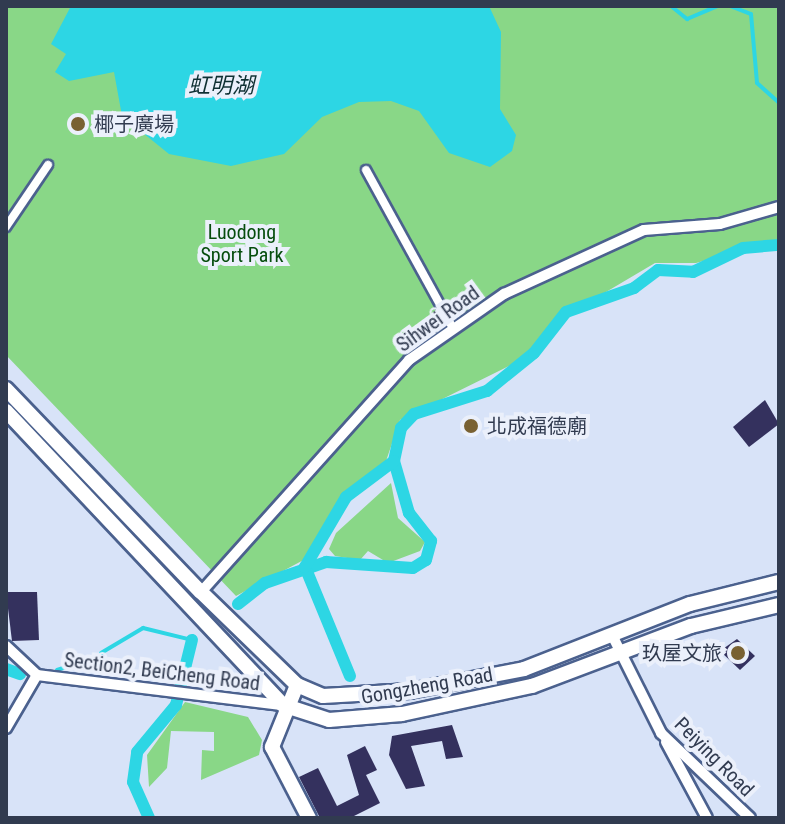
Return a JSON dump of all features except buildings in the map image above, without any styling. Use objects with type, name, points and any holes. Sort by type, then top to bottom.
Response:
[{"type":"street","points":[[6,227],[48,165]]},
{"type":"street","points":[[366,170],[453,328]]},
{"type":"street","name":"Sihwei Road","points":[[201,592],[409,360],[504,294],[644,230],[720,224],[779,207]]},
{"type":"street","name":"Gongzheng Road","points":[[6,389],[201,592],[297,685],[323,696],[410,691],[524,669],[690,604],[779,582]]},
{"type":"street","name":"Gongzheng Road","points":[[6,411],[283,705],[329,720],[363,720],[532,686],[622,652],[779,605]]},
{"type":"street","points":[[188,604],[201,592]]},
{"type":"street","name":"Peiying Road","points":[[612,635],[661,733],[750,818]]},
{"type":"street","points":[[6,646],[37,675],[6,728]]},
{"type":"street","name":"Section2, BeiCheng Road","points":[[37,675],[283,705]]},
{"type":"street","points":[[297,685],[283,705],[272,747],[309,818]]},
{"type":"street","points":[[661,733],[707,818]]},
{"type":"green space","name":"Luodong Sport Park","points":[[6,6],[779,6],[779,240],[696,263],[655,263],[562,318],[525,358],[400,420],[386,461],[333,514],[311,556],[236,596],[6,355]]},
{"type":"green space","points":[[391,483],[398,518],[425,542],[420,551],[388,563],[368,551],[360,560],[335,556],[329,549],[336,533]]},
{"type":"green space","points":[[185,702],[248,717],[262,740],[259,755],[201,780],[202,750],[214,751],[214,732],[171,731],[167,768],[149,787],[147,755]]},
{"type":"water","name":"虹明湖","points":[[71,6],[489,6],[501,32],[500,109],[516,135],[512,151],[490,167],[449,153],[419,111],[391,101],[359,102],[322,117],[284,154],[231,166],[169,154],[122,116],[114,72],[69,81],[55,72],[66,54],[51,44]]},
{"type":"waterway","points":[[671,6],[687,19],[717,6]]},
{"type":"waterway","points":[[730,6],[751,14],[757,83],[779,103]]},
{"type":"waterway","points":[[238,604],[265,583],[326,562],[413,568],[426,560],[431,541],[409,513],[394,461],[401,428],[414,414],[487,391],[534,353],[566,312],[634,288],[658,270],[693,272],[743,248],[779,245]]},
{"type":"waterway","points":[[350,676],[305,567],[346,497],[394,461]]},
{"type":"waterway","points":[[101,653],[143,628],[192,640]]},
{"type":"waterway","points":[[149,818],[133,782],[137,752],[176,705],[192,640]]},
{"type":"waterway","points":[[57,670],[72,665]]},
{"type":"waterway","points":[[6,669],[20,674]]},
{"type":"place","name":"椰子廣場","points":[[78,124]]},
{"type":"place","name":"北成福德廟","points":[[471,426]]},
{"type":"place","name":"玖屋文旅","points":[[738,653]]}]
